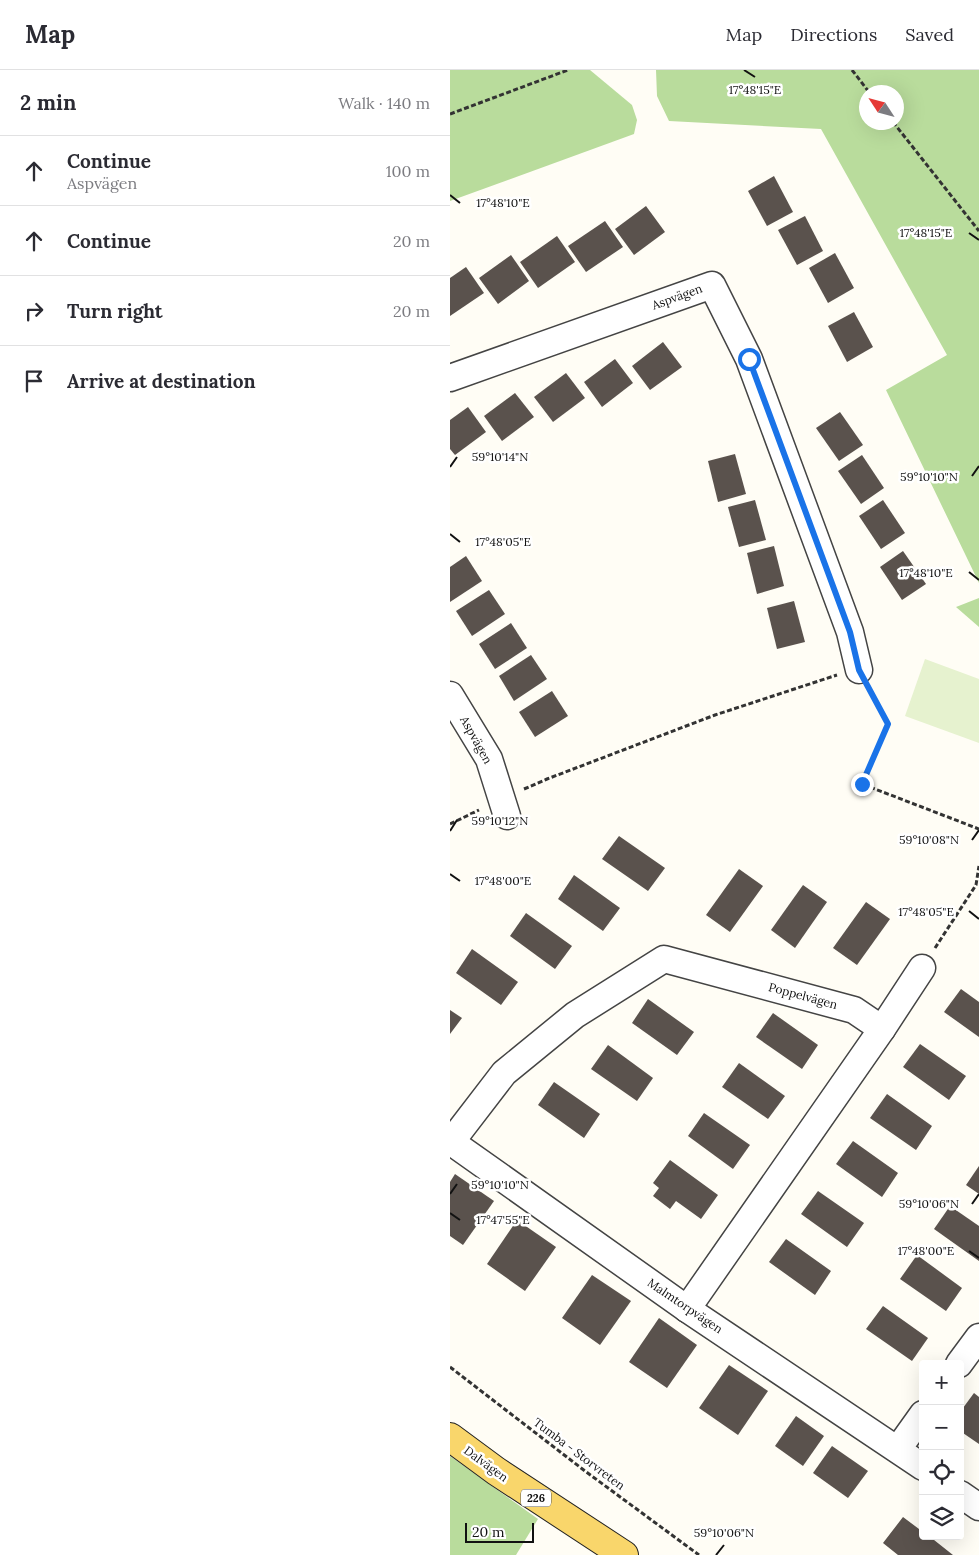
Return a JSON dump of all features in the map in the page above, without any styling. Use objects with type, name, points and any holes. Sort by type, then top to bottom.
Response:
[{"type":"main road","name":"Dalvägen","points":[[450,1437],[496,1471],[624,1555]]},
{"type":"street","name":"Aspvägen","points":[[450,378],[712,285],[749,359],[850,632],[859,670]]},
{"type":"street","name":"Aspvägen","points":[[450,695],[489,759],[504,808]]},
{"type":"street","name":"Poppelvägen","points":[[450,1142],[504,1073],[575,1015],[664,959],[854,1010],[882,1029]]},
{"type":"street","points":[[687,1309],[882,1029],[922,968]]},
{"type":"street","name":"Malmtorpvägen","points":[[450,1142],[687,1309],[919,1463]]},
{"type":"street","points":[[963,1360],[979,1337]]},
{"type":"street","points":[[898,1449],[919,1420]]},
{"type":"street","points":[[961,1495],[979,1507]]},
{"type":"path","points":[[450,114],[568,70]]},
{"type":"path","points":[[852,70],[864,85]]},
{"type":"path","points":[[899,130],[979,231]]},
{"type":"path","points":[[450,824],[504,808],[547,778],[714,715],[828,676],[859,670],[888,724],[862,784],[979,829]]},
{"type":"path","points":[[922,968],[976,884],[979,866]]},
{"type":"path","name":"Tumba - Storvreten","points":[[450,1367],[585,1471],[699,1555]]},
{"type":"green space","points":[[450,70],[590,70],[632,105],[637,120],[634,134],[450,201]]},
{"type":"green space","points":[[656,70],[979,70],[979,583],[886,390],[947,355],[821,129],[669,121],[657,96]]},
{"type":"green space","points":[[979,598],[979,627],[956,607]]},
{"type":"green space","points":[[925,659],[979,679],[979,743],[905,716]]},
{"type":"green space","points":[[450,1456],[538,1519],[516,1555],[450,1555]]},
{"type":"building","points":[[774,176],[793,212],[767,226],[748,191]]},
{"type":"building","points":[[646,206],[665,232],[634,255],[615,229]]},
{"type":"building","points":[[805,216],[823,251],[797,265],[778,230]]},
{"type":"building","points":[[605,221],[623,247],[586,272],[568,246]]},
{"type":"building","points":[[557,236],[575,262],[538,288],[520,262]]},
{"type":"building","points":[[835,253],[854,288],[828,303],[809,268]]},
{"type":"building","points":[[511,255],[529,281],[498,304],[479,278]]},
{"type":"building","points":[[466,267],[484,293],[450,316],[450,278]]},
{"type":"building","points":[[854,312],[873,347],[847,362],[828,326]]},
{"type":"building","points":[[663,342],[682,367],[650,390],[632,366]]},
{"type":"building","points":[[615,359],[633,383],[602,407],[584,382]]},
{"type":"building","points":[[566,373],[585,398],[553,422],[534,397]]},
{"type":"building","points":[[515,393],[534,417],[502,441],[484,416]]},
{"type":"building","points":[[468,407],[486,432],[455,455],[450,449],[450,420]]},
{"type":"building","points":[[840,412],[863,445],[839,461],[816,428]]},
{"type":"building","points":[[735,454],[746,494],[718,502],[708,461]]},
{"type":"building","points":[[862,455],[884,488],[861,504],[838,471]]},
{"type":"building","points":[[755,500],[766,540],[739,547],[728,507]]},
{"type":"building","points":[[883,500],[905,533],[881,549],[859,516]]},
{"type":"building","points":[[774,546],[784,586],[757,594],[747,553]]},
{"type":"building","points":[[903,551],[926,584],[902,600],[880,567]]},
{"type":"building","points":[[466,556],[482,581],[450,602],[450,567]]},
{"type":"building","points":[[489,590],[505,614],[472,636],[456,611]]},
{"type":"building","points":[[794,601],[805,642],[777,649],[767,608]]},
{"type":"building","points":[[511,623],[527,648],[495,669],[479,644]]},
{"type":"building","points":[[531,655],[547,679],[514,701],[499,676]]},
{"type":"building","points":[[552,691],[568,716],[535,737],[519,712]]},
{"type":"building","points":[[619,836],[665,868],[648,891],[602,859]]},
{"type":"building","points":[[739,869],[763,886],[730,932],[706,915]]},
{"type":"building","points":[[574,875],[620,908],[603,931],[558,899]]},
{"type":"building","points":[[803,885],[827,902],[795,948],[771,930]]},
{"type":"building","points":[[866,902],[890,919],[857,965],[833,948]]},
{"type":"building","points":[[526,913],[572,946],[555,969],[510,936]]},
{"type":"building","points":[[472,949],[518,982],[501,1005],[456,973]]},
{"type":"building","points":[[961,989],[979,1002],[979,1037],[944,1012]]},
{"type":"building","points":[[648,999],[694,1032],[677,1055],[632,1023]]},
{"type":"building","points":[[450,1010],[462,1018],[450,1034]]},
{"type":"building","points":[[773,1013],[818,1045],[802,1069],[756,1037]]},
{"type":"building","points":[[920,1044],[966,1076],[949,1100],[903,1067]]},
{"type":"building","points":[[608,1045],[653,1078],[637,1101],[591,1069]]},
{"type":"building","points":[[739,1063],[785,1096],[768,1119],[722,1087]]},
{"type":"building","points":[[554,1082],[600,1114],[584,1138],[538,1105]]},
{"type":"building","points":[[887,1094],[932,1126],[916,1150],[870,1118]]},
{"type":"building","points":[[704,1113],[750,1145],[733,1169],[688,1136]]},
{"type":"building","points":[[853,1141],[898,1173],[882,1197],[836,1164]]},
{"type":"building","points":[[670,1160],[718,1195],[701,1219],[676,1201],[670,1209],[653,1196],[659,1188],[653,1183]]},
{"type":"building","points":[[979,1166],[979,1194],[966,1185]]},
{"type":"building","points":[[455,1174],[494,1201],[463,1245],[450,1236],[450,1182]]},
{"type":"building","points":[[818,1191],[864,1223],[847,1247],[801,1214]]},
{"type":"building","points":[[950,1206],[979,1226],[979,1261],[934,1229]]},
{"type":"building","points":[[517,1220],[556,1247],[525,1291],[487,1264]]},
{"type":"building","points":[[786,1239],[831,1271],[815,1295],[769,1262]]},
{"type":"building","points":[[917,1255],[962,1288],[946,1311],[900,1279]]},
{"type":"building","points":[[592,1275],[631,1301],[600,1345],[562,1318]]},
{"type":"building","points":[[883,1306],[928,1338],[912,1361],[866,1329]]},
{"type":"building","points":[[659,1318],[697,1345],[667,1388],[629,1362]]},
{"type":"building","points":[[729,1365],[768,1391],[738,1435],[699,1408]]},
{"type":"building","points":[[974,1393],[979,1397],[979,1444],[964,1434],[964,1407]]},
{"type":"building","points":[[796,1416],[824,1436],[803,1466],[775,1446]]},
{"type":"building","points":[[832,1446],[868,1471],[848,1498],[813,1473]]},
{"type":"building","points":[[903,1517],[919,1529],[919,1540],[934,1540],[953,1555],[898,1555],[883,1543]]},
{"type":"route","points":[[749,359],[850,632],[859,670],[888,724],[862,784]]}]
